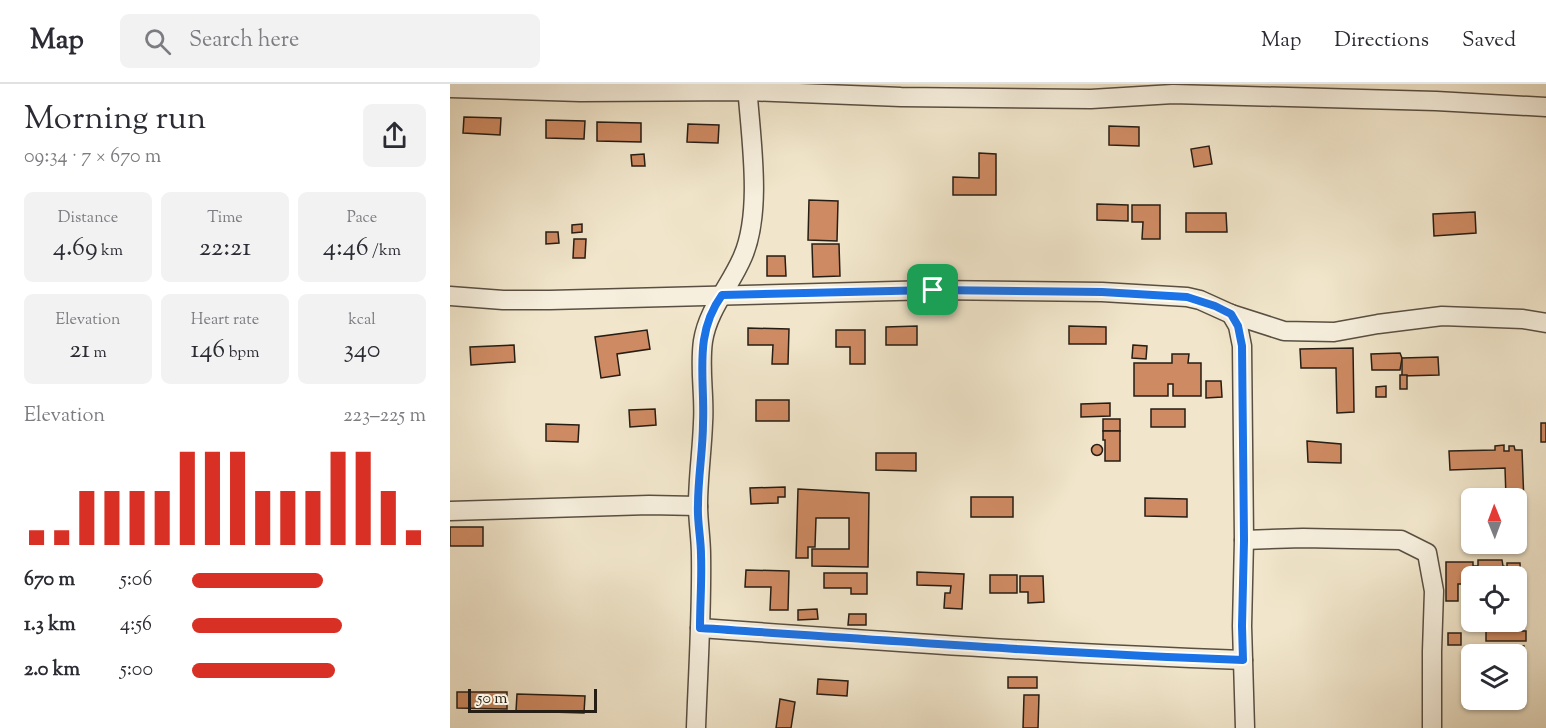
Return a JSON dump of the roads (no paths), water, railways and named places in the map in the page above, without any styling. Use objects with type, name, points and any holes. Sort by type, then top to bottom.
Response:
[{"type":"street","points":[[450,88],[580,92],[747,87],[974,91],[1091,99],[1173,89],[1546,107]]},
{"type":"street","points":[[696,728],[701,553],[698,506],[704,421],[703,340],[715,306],[744,255],[752,225],[754,183],[747,87]]},
{"type":"street","points":[[450,296],[550,300],[933,290],[1102,292],[1187,297],[1284,331],[1334,332],[1442,316],[1523,319],[1546,323]]},
{"type":"street","points":[[1231,314],[1238,326],[1242,346],[1244,540],[1242,626],[1245,728]]},
{"type":"street","points":[[450,510],[698,506]]},
{"type":"street","points":[[1244,540],[1303,538],[1401,540],[1427,553],[1434,591],[1432,728]]},
{"type":"street","points":[[700,628],[1024,650],[1243,660]]}]
